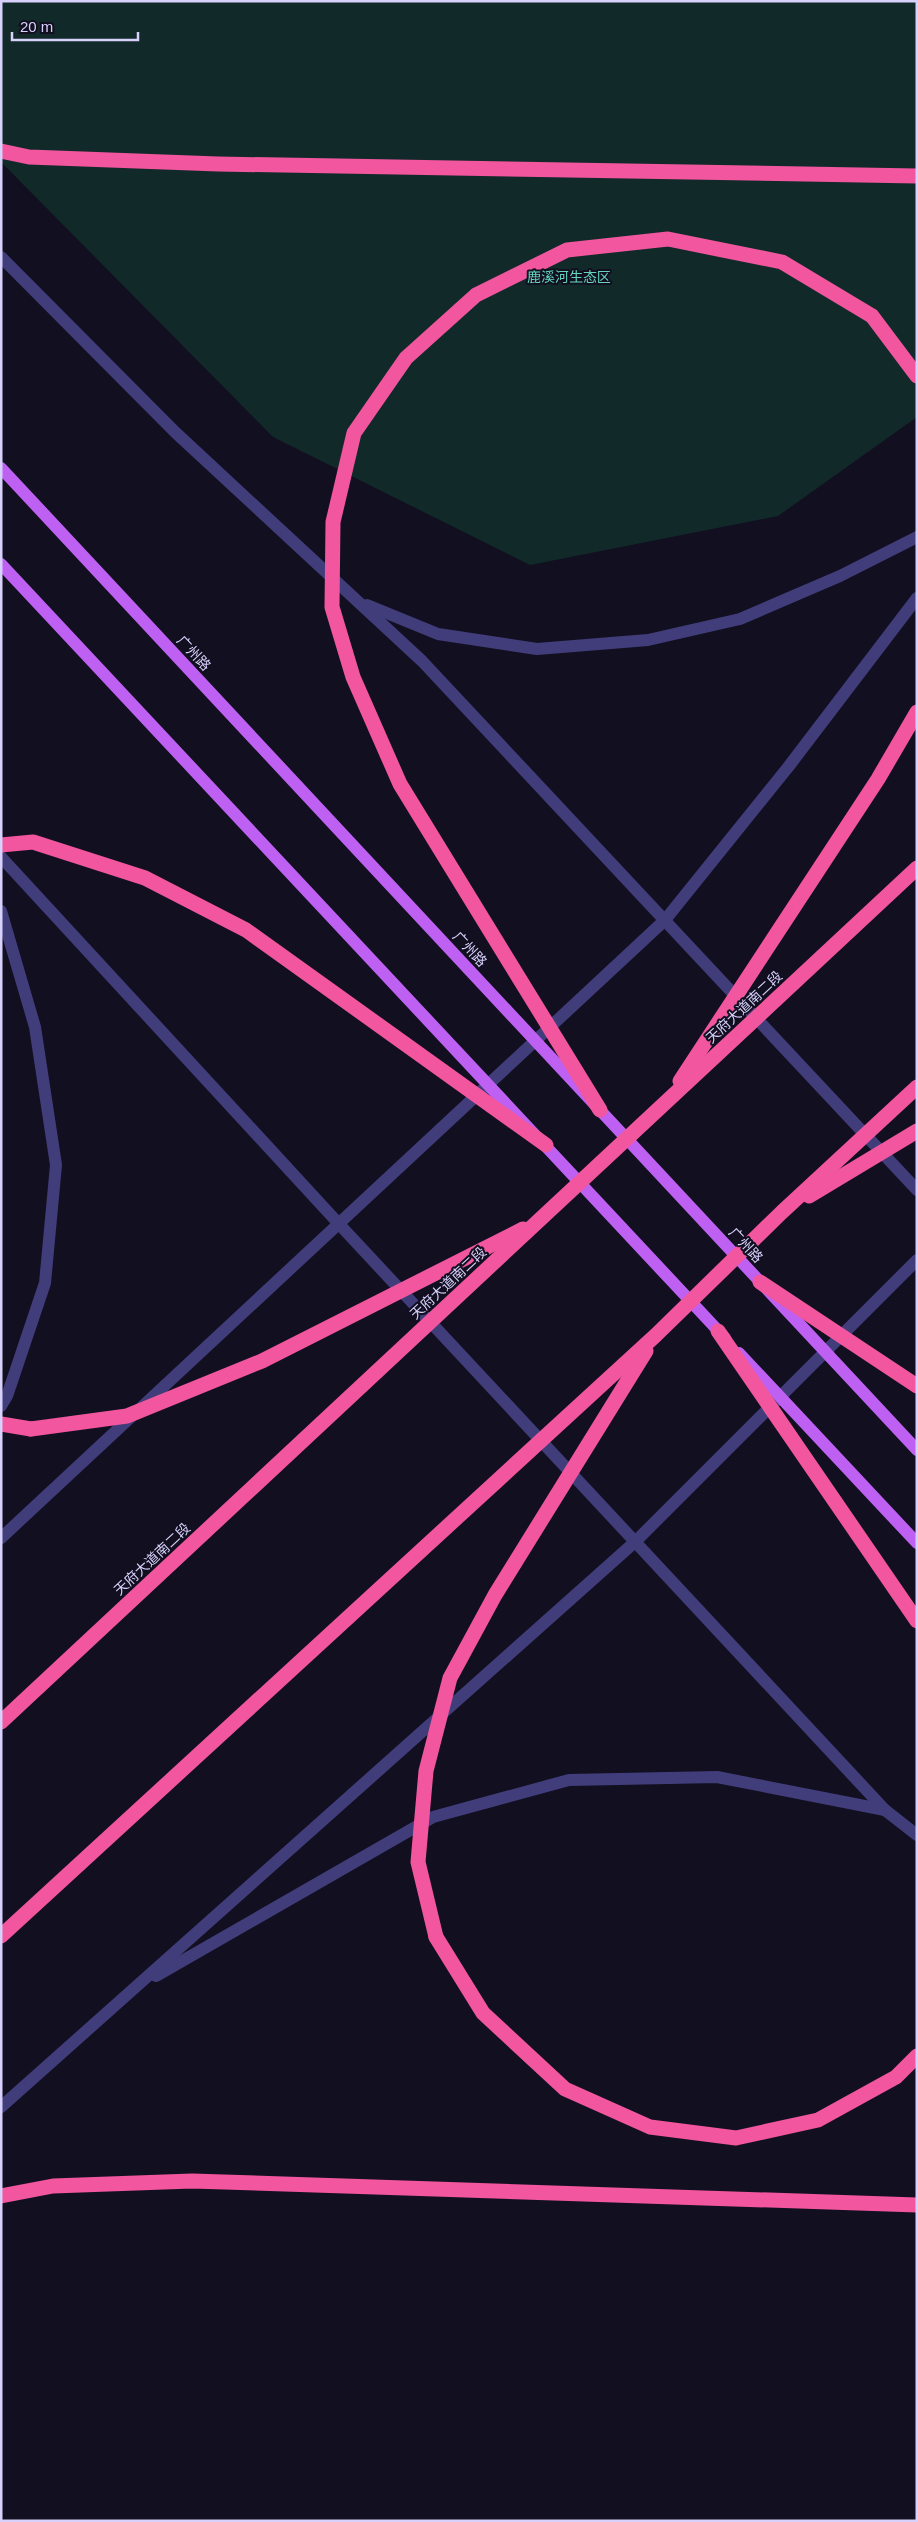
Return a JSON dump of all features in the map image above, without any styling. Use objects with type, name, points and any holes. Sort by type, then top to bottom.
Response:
[{"type":"highway","points":[[1,151],[30,157],[218,164],[917,176]]},
{"type":"highway","points":[[600,1110],[400,784],[353,677],[332,608],[333,522],[354,433],[406,358],[476,294],[567,250],[668,239],[782,262],[872,316],[917,376]]},
{"type":"highway","points":[[666,1102],[878,780],[917,712]]},
{"type":"highway","points":[[1,845],[33,842],[144,878],[246,930],[546,1146]]},
{"type":"highway","name":"天府大道南二段","points":[[1,1722],[917,868]]},
{"type":"highway","points":[[1,1936],[656,1335],[782,1212],[917,1087]]},
{"type":"highway","points":[[782,1212],[917,1131]]},
{"type":"highway","points":[[1,1424],[32,1429],[127,1416],[262,1360],[538,1222]]},
{"type":"highway","points":[[760,1282],[917,1386]]},
{"type":"highway","points":[[718,1331],[917,1621]]},
{"type":"highway","points":[[656,1335],[495,1595],[450,1678],[426,1771],[418,1862],[436,1937],[483,2013],[565,2089],[650,2127],[736,2138],[818,2120],[896,2077],[917,2056]]},
{"type":"highway","points":[[1,2196],[53,2186],[192,2181],[917,2205]]},
{"type":"main road","name":"广州路","points":[[1,468],[917,1450]]},
{"type":"main road","points":[[1,564],[917,1543]]},
{"type":"street","points":[[1,257],[175,432],[422,660],[917,1190]]},
{"type":"street","points":[[358,601],[438,634],[537,650],[648,640],[740,619],[840,576],[917,537]]},
{"type":"street","points":[[1,1538],[665,920],[789,766],[917,598]]},
{"type":"street","points":[[1,858],[885,1810],[917,1835]]},
{"type":"street","points":[[1,911],[35,1027],[56,1165],[45,1283],[7,1396],[1,1406]]},
{"type":"street","points":[[1,2107],[636,1540],[917,1260]]},
{"type":"street","points":[[132,1990],[433,1817],[569,1780],[717,1777],[885,1810]]},
{"type":"green space","name":"鹿溪河生态区","points":[[1,1],[917,1],[917,417],[778,516],[530,565],[273,437],[1,162]]}]
